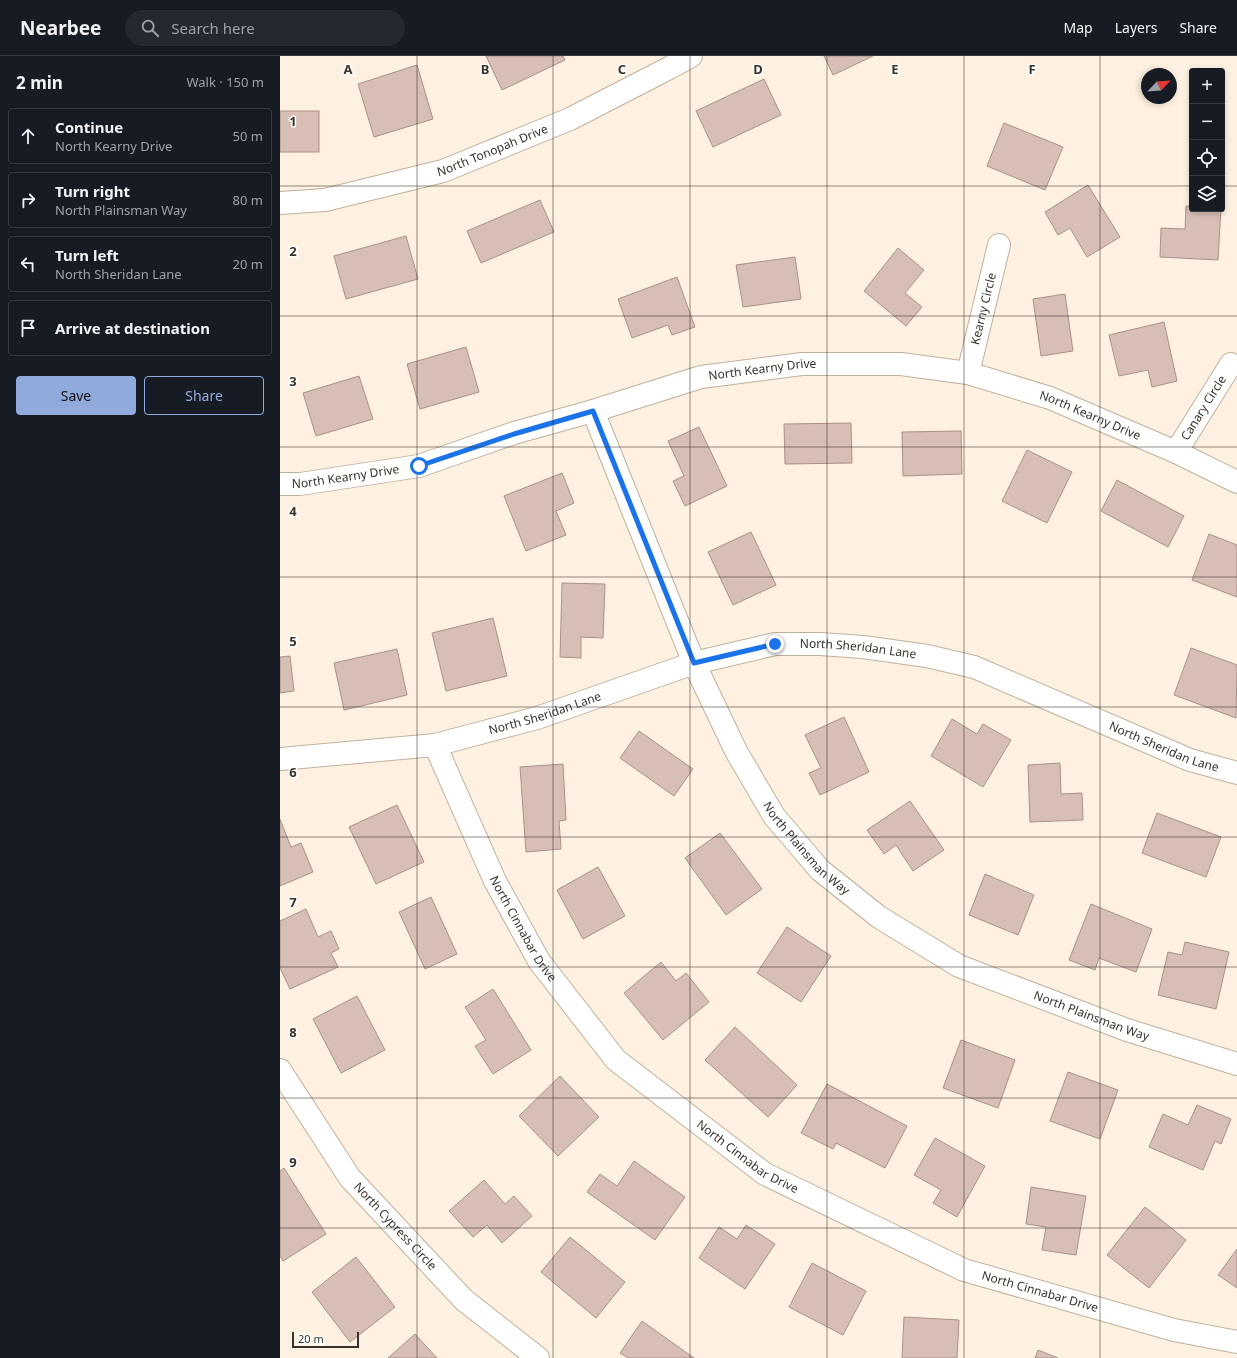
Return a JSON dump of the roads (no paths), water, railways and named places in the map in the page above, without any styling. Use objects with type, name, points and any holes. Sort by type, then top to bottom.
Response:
[{"type":"street","name":"North Tonopah Drive","points":[[280,203],[325,200],[443,170],[570,119],[691,56]]},
{"type":"street","name":"Kearny Circle","points":[[968,373],[999,245]]},
{"type":"street","name":"North Kearny Drive","points":[[280,484],[300,484],[419,466],[514,434],[701,377],[802,364],[901,364],[968,373],[1050,398],[1176,452],[1237,482]]},
{"type":"street","name":"Canary Circle","points":[[1176,452],[1231,364]]},
{"type":"street","name":"North Plainsman Way","points":[[593,411],[694,663],[736,751],[774,816],[820,870],[879,917],[959,966],[1127,1030],[1237,1064]]},
{"type":"street","name":"North Sheridan Lane","points":[[280,759],[435,745],[537,718],[694,663],[775,644],[820,644],[863,647],[926,656],[974,667],[1190,760],[1237,774]]},
{"type":"street","name":"North Cinnabar Drive","points":[[435,745],[495,881],[539,961],[616,1060],[765,1174],[964,1270],[1174,1330],[1237,1342]]},
{"type":"street","name":"North Cypress Circle","points":[[280,1070],[350,1178],[464,1300],[538,1358]]}]
